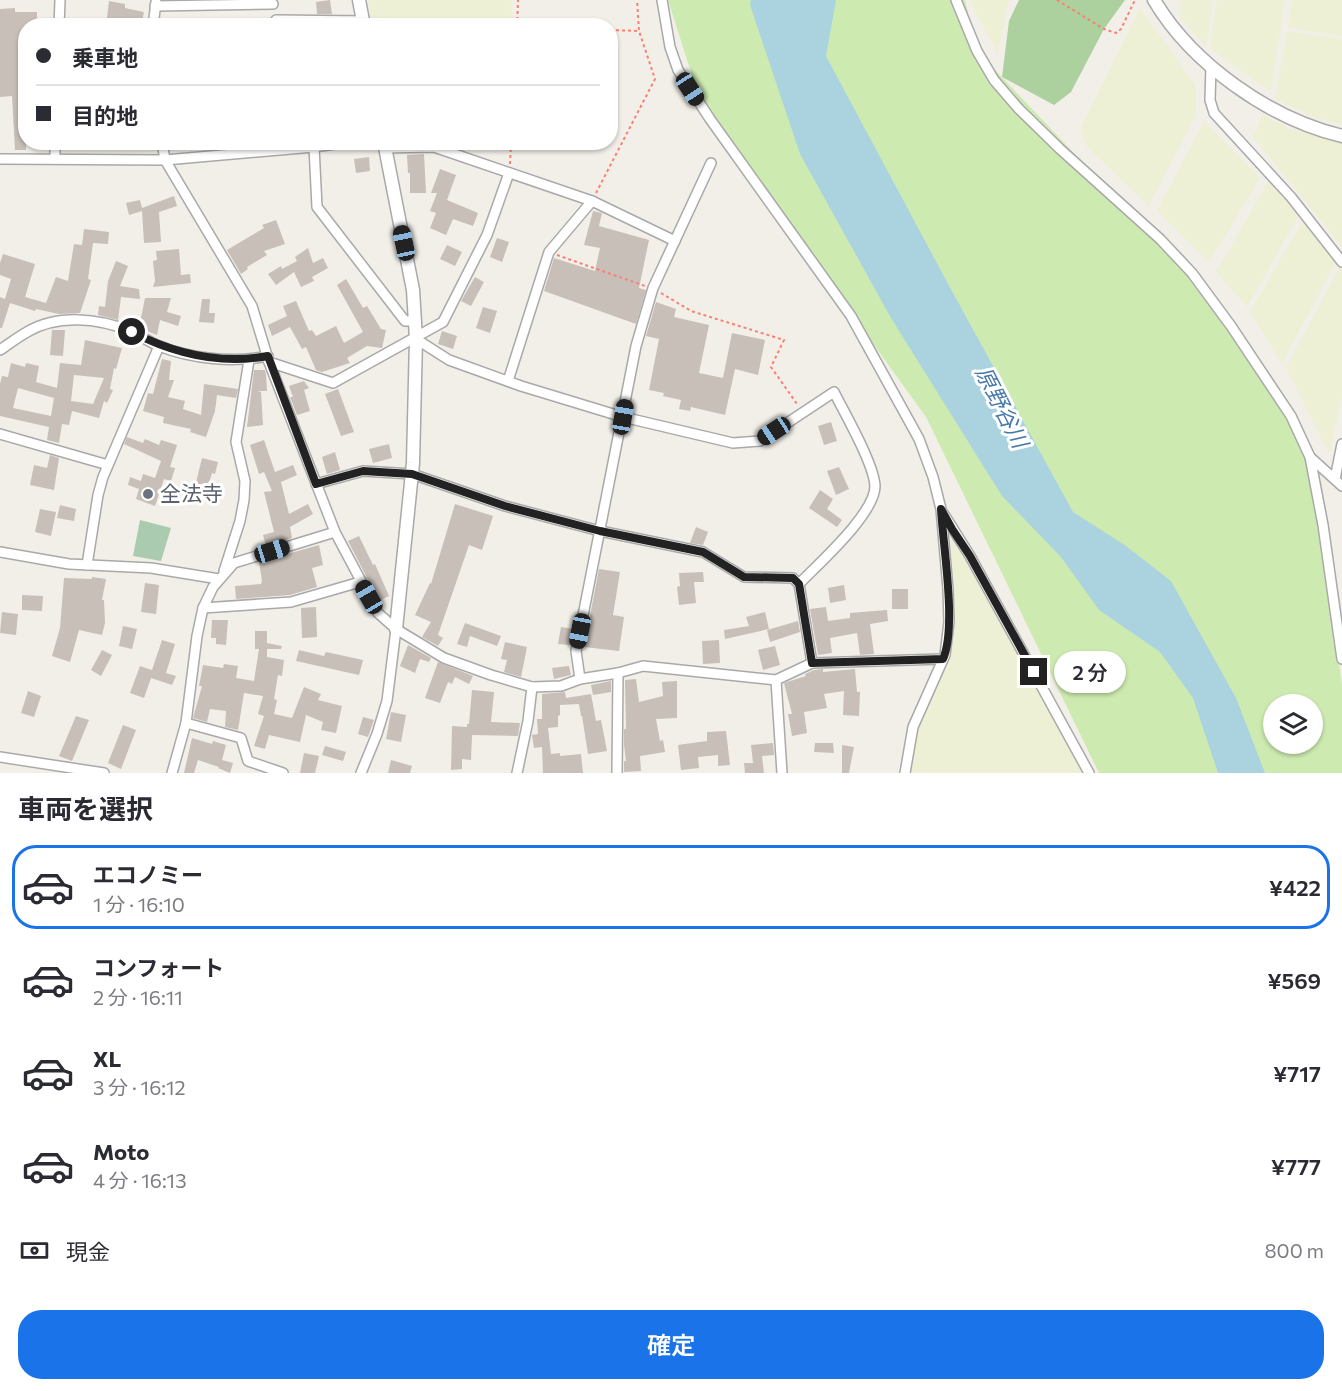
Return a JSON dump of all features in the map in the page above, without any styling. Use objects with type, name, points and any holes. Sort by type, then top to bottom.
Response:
[{"type":"street","points":[[59,18],[60,0]]},
{"type":"street","points":[[359,0],[363,18]]},
{"type":"street","points":[[662,0],[670,47],[678,70],[710,119],[850,316],[919,439],[933,477],[941,509],[949,622],[943,659],[913,727],[905,773]]},
{"type":"street","points":[[956,0],[977,51],[994,80],[1019,110],[1160,239],[1192,273],[1231,326],[1291,416],[1310,457],[1323,525],[1342,659]]},
{"type":"street","points":[[1154,0],[1180,35],[1211,66],[1257,100],[1282,113],[1342,136]]},
{"type":"street","points":[[154,18],[156,3],[272,2],[275,18]]},
{"type":"street","points":[[1211,66],[1210,100],[1214,113],[1291,197],[1342,262]]},
{"type":"street","points":[[55,159],[56,150]]},
{"type":"street","points":[[163,150],[165,160],[252,306],[269,359],[334,532],[378,613],[396,629],[444,658],[532,687],[561,686],[580,679],[618,673],[643,666],[776,680],[812,663],[943,659]]},
{"type":"street","points":[[0,159],[165,160],[280,150]]},
{"type":"street","points":[[314,150],[317,207],[405,321],[415,321]]},
{"type":"street","points":[[361,773],[377,734],[387,701],[412,474],[416,339],[413,290],[385,150]]},
{"type":"street","points":[[443,150],[592,201],[675,241]]},
{"type":"street","points":[[580,679],[576,651],[636,346],[653,288],[711,163]]},
{"type":"street","points":[[0,350],[28,331],[47,324],[66,320],[84,320],[114,326],[159,346],[207,358],[269,359],[333,383],[443,322],[487,236],[510,173]]},
{"type":"street","points":[[508,381],[549,252],[592,201]]},
{"type":"street","points":[[416,339],[449,360],[508,381],[623,417],[734,443],[760,441],[834,392],[867,459],[875,486],[870,504],[850,532],[799,584]]},
{"type":"street","points":[[87,565],[98,495],[108,465],[159,346]]},
{"type":"street","points":[[172,773],[186,723],[197,636],[203,608],[221,576],[240,521],[244,500],[245,481],[236,442],[249,360]]},
{"type":"street","points":[[0,434],[108,465]]},
{"type":"street","points":[[1338,483],[1342,444]]},
{"type":"street","points":[[1310,457],[1338,483]]},
{"type":"street","points":[[316,484],[363,471],[412,474],[505,506],[600,531],[703,552],[744,577],[793,578],[799,584],[812,663]]},
{"type":"street","points":[[941,509],[970,556],[1089,773]]},
{"type":"street","points":[[221,576],[234,563],[334,532]]},
{"type":"street","points":[[0,552],[48,561],[151,568],[221,576]]},
{"type":"street","points":[[203,608],[291,602],[360,582]]},
{"type":"street","points":[[617,773],[618,673]]},
{"type":"street","points":[[776,680],[782,773]]},
{"type":"street","points":[[517,773],[528,721],[532,687]]},
{"type":"street","points":[[186,723],[241,738],[248,762],[284,773]]},
{"type":"street","points":[[0,757],[104,773]]},
{"type":"path","points":[[517,18],[518,0]]},
{"type":"path","points":[[592,201],[655,79],[639,31],[637,0]]},
{"type":"path","points":[[1057,0],[1104,29],[1116,33],[1121,29],[1135,0]]},
{"type":"path","points":[[618,30],[639,31]]},
{"type":"path","points":[[510,173],[511,150]]},
{"type":"path","points":[[549,252],[653,288],[691,311],[784,340],[771,368],[803,412]]},
{"type":"green space","points":[[368,0],[512,0],[511,18],[371,17]]},
{"type":"green space","points":[[668,0],[965,0],[977,51],[1126,208],[1186,267],[1239,337],[1312,465],[1342,685],[1342,773],[1099,773],[926,417],[702,107]]},
{"type":"green space","points":[[971,0],[1009,0],[998,54],[977,15]]},
{"type":"green space","points":[[1019,0],[1125,0],[1104,29],[1071,92],[1054,105],[1002,77],[1009,21]]},
{"type":"green space","points":[[1181,0],[1213,0],[1206,47],[1179,16]]},
{"type":"green space","points":[[1217,0],[1285,0],[1271,91],[1210,49]]},
{"type":"green space","points":[[1292,0],[1342,0],[1342,36],[1288,28]]},
{"type":"green space","points":[[1140,8],[1196,86],[1196,115],[1149,206],[1087,147],[1080,129]]},
{"type":"green space","points":[[1287,31],[1342,39],[1342,125],[1313,117],[1275,99]]},
{"type":"green space","points":[[1263,115],[1288,128],[1342,142],[1342,247],[1253,137]]},
{"type":"green space","points":[[1204,121],[1260,178],[1209,262],[1157,211]]},
{"type":"green space","points":[[1272,175],[1302,210],[1247,307],[1216,272]]},
{"type":"green space","points":[[1306,215],[1338,257],[1282,364],[1250,312]]},
{"type":"green space","points":[[1342,262],[1342,397],[1329,454],[1286,368]]},
{"type":"green space","points":[[140,520],[171,528],[161,561],[133,556]]},
{"type":"green space","points":[[952,529],[1085,773],[906,773],[913,727],[946,643]]},
{"type":"water","name":"原野谷川","points":[[751,0],[836,0],[826,56],[1073,512],[1126,546],[1171,581],[1236,698],[1265,773],[1218,773],[1193,698],[1160,652],[1099,610],[1061,557],[1002,496],[891,318],[800,154],[750,5]]},
{"type":"building","points":[[330,0],[332,14],[317,14],[316,2]]},
{"type":"building","points":[[109,1],[125,4],[125,8],[144,12],[143,18],[107,18]]},
{"type":"building","points":[[15,8],[15,12],[37,12],[37,18],[18,18],[18,150],[15,150],[12,96],[0,97],[0,9]]},
{"type":"building","points":[[424,154],[426,193],[410,193],[407,155]]},
{"type":"building","points":[[369,157],[370,171],[356,173],[354,159]]},
{"type":"building","points":[[440,169],[456,175],[447,200],[478,213],[473,226],[453,219],[446,235],[430,228],[436,213],[430,211],[437,193],[431,193]]},
{"type":"building","points":[[174,196],[177,206],[159,212],[161,242],[144,243],[142,211],[129,215],[126,203],[140,200],[142,208]]},
{"type":"building","points":[[593,211],[602,213],[599,226],[649,240],[639,288],[646,290],[636,324],[544,291],[554,258],[595,271],[600,248],[584,245]]},
{"type":"building","points":[[276,220],[285,244],[264,251],[267,255],[247,267],[248,269],[241,274],[227,250],[264,228],[262,225]]},
{"type":"building","points":[[84,229],[109,232],[108,244],[93,243],[88,279],[91,280],[80,313],[59,314],[36,309],[35,311],[10,303],[2,328],[0,328],[0,297],[5,299],[11,279],[0,275],[3,254],[35,264],[25,297],[46,303],[56,277],[68,281],[74,244],[82,245]]},
{"type":"building","points":[[497,238],[509,242],[502,262],[490,257]]},
{"type":"building","points":[[447,245],[462,252],[455,266],[440,259]]},
{"type":"building","points":[[308,248],[313,263],[323,258],[328,268],[312,277],[314,281],[301,287],[294,272],[276,285],[268,274],[281,266],[282,269],[297,261],[295,257]]},
{"type":"building","points":[[179,249],[181,275],[190,274],[191,283],[153,287],[155,281],[153,261],[157,260],[156,251]]},
{"type":"building","points":[[116,261],[128,266],[120,286],[139,289],[140,299],[121,297],[118,320],[98,315],[99,306],[105,307],[108,281]]},
{"type":"building","points":[[475,277],[484,282],[471,306],[461,301]]},
{"type":"building","points":[[346,279],[363,308],[367,306],[381,329],[386,330],[382,348],[367,346],[347,358],[350,363],[322,372],[316,370],[306,347],[302,349],[290,327],[272,336],[268,325],[287,316],[283,306],[296,301],[309,331],[312,330],[316,336],[336,326],[344,343],[363,332],[337,285]]},
{"type":"building","points":[[145,298],[171,298],[167,312],[181,316],[178,326],[160,320],[157,335],[139,328]]},
{"type":"building","points":[[202,299],[210,299],[209,313],[215,313],[214,323],[199,322]]},
{"type":"building","points":[[656,302],[676,309],[674,317],[709,325],[699,373],[723,378],[732,333],[765,340],[758,375],[735,369],[725,415],[691,407],[690,411],[679,409],[681,400],[649,390],[659,339],[646,336]]},
{"type":"building","points":[[483,307],[497,311],[490,333],[476,328]]},
{"type":"building","points":[[52,330],[65,330],[63,356],[50,355]]},
{"type":"building","points":[[442,331],[457,336],[453,349],[438,344]]},
{"type":"building","points":[[85,340],[122,348],[116,369],[114,368],[110,389],[113,390],[107,403],[104,401],[99,418],[72,411],[69,425],[62,424],[59,443],[47,440],[49,427],[0,416],[0,384],[2,376],[8,377],[11,363],[25,367],[26,363],[39,366],[36,382],[57,388],[60,363],[81,365]],"holes":[[[74,375],[104,378],[93,404],[71,401]],[[18,388],[54,398],[51,416],[13,408]]]},
{"type":"building","points":[[162,359],[171,361],[169,380],[174,380],[168,397],[185,401],[183,409],[201,415],[204,384],[238,389],[236,398],[217,395],[215,411],[206,437],[190,432],[191,429],[163,423],[164,417],[143,411],[148,393],[153,394]]},
{"type":"building","points":[[254,370],[265,370],[266,374],[267,391],[258,391],[261,392],[263,425],[247,427]]},
{"type":"building","points":[[304,381],[309,388],[304,390],[310,411],[297,415],[290,397],[293,397],[289,386]]},
{"type":"building","points":[[338,389],[354,432],[341,436],[325,394]]},
{"type":"building","points":[[831,422],[837,441],[824,445],[818,426]]},
{"type":"building","points":[[127,437],[143,443],[145,439],[159,445],[161,440],[177,445],[170,467],[175,468],[171,481],[164,479],[155,506],[136,499],[139,489],[128,485],[130,477],[141,481],[143,474],[155,478],[161,461],[124,444]]},
{"type":"building","points":[[264,440],[275,472],[293,465],[297,475],[281,482],[289,514],[308,504],[313,514],[290,527],[292,538],[266,546],[263,535],[274,532],[264,492],[272,491],[264,472],[259,474],[250,445]]},
{"type":"building","points":[[389,444],[392,458],[373,463],[369,449]]},
{"type":"building","points":[[335,452],[340,470],[327,474],[322,457]]},
{"type":"building","points":[[50,455],[59,458],[54,490],[30,485],[34,465],[47,468]]},
{"type":"building","points":[[202,458],[218,462],[215,474],[212,473],[205,498],[193,495]]},
{"type":"building","points":[[839,467],[849,489],[836,495],[827,471]]},
{"type":"building","points":[[820,490],[833,499],[827,509],[842,520],[837,527],[809,508]]},
{"type":"building","points":[[455,504],[493,516],[482,550],[469,545],[438,635],[443,638],[438,646],[422,637],[431,622],[415,615],[431,584]]},
{"type":"building","points":[[60,505],[76,509],[74,521],[57,518]]},
{"type":"building","points":[[40,509],[56,512],[51,536],[35,532]]},
{"type":"building","points":[[696,527],[708,532],[703,545],[690,543]]},
{"type":"building","points":[[359,536],[389,596],[379,601],[348,541]]},
{"type":"building","points":[[319,545],[323,565],[312,568],[317,587],[290,595],[236,599],[235,586],[261,584],[259,562]]},
{"type":"building","points":[[599,569],[620,572],[613,615],[624,617],[619,651],[584,647]]},
{"type":"building","points":[[703,572],[704,582],[694,582],[696,603],[679,605],[677,587],[680,586],[679,573]]},
{"type":"building","points":[[92,577],[106,579],[102,600],[104,600],[105,623],[102,635],[79,630],[70,662],[52,656],[60,628],[64,578],[92,579]]},
{"type":"building","points":[[145,583],[159,585],[156,614],[141,612]]},
{"type":"building","points":[[844,585],[846,600],[830,603],[828,588]]},
{"type":"building","points":[[892,589],[908,589],[908,609],[892,609]]},
{"type":"building","points":[[22,595],[43,596],[42,611],[22,610]]},
{"type":"building","points":[[316,607],[317,637],[302,638],[301,608]]},
{"type":"building","points":[[826,607],[828,621],[850,618],[850,613],[887,610],[888,621],[870,624],[874,654],[860,655],[857,633],[830,638],[832,653],[818,655],[810,609]]},
{"type":"building","points":[[2,612],[18,614],[16,635],[0,633]]},
{"type":"building","points":[[765,612],[769,629],[725,639],[724,630],[749,626],[746,617]]},
{"type":"building","points":[[212,620],[228,620],[226,645],[216,644],[216,638],[211,638]]},
{"type":"building","points":[[798,621],[800,632],[770,642],[767,630]]},
{"type":"building","points":[[465,623],[501,636],[497,646],[470,636],[467,647],[457,644]]},
{"type":"building","points":[[123,626],[137,629],[132,649],[119,646]]},
{"type":"building","points":[[561,627],[573,629],[570,645],[558,644]]},
{"type":"building","points":[[255,631],[267,631],[267,643],[282,646],[281,649],[267,649],[267,657],[284,660],[282,676],[278,675],[274,714],[292,718],[304,687],[321,694],[318,700],[342,706],[336,733],[321,730],[323,722],[306,715],[300,742],[269,735],[265,749],[254,746],[264,716],[258,714],[263,696],[244,693],[238,730],[225,727],[226,711],[210,709],[207,722],[193,718],[202,686],[199,686],[203,665],[223,668],[224,664],[238,666],[236,678],[254,681],[259,649],[255,649]]},
{"type":"building","points":[[162,640],[175,644],[166,673],[176,676],[172,685],[151,678],[144,698],[130,693],[140,666],[152,670]]},
{"type":"building","points":[[719,640],[720,663],[703,664],[702,641]]},
{"type":"building","points":[[505,642],[527,647],[521,677],[504,672],[507,660],[501,659]]},
{"type":"building","points":[[408,645],[431,658],[429,662],[420,659],[415,673],[400,666]]},
{"type":"building","points":[[775,646],[780,665],[763,670],[758,650]]},
{"type":"building","points":[[102,650],[112,655],[101,676],[91,670]]},
{"type":"building","points":[[299,650],[324,656],[326,652],[363,660],[359,675],[296,661]]},
{"type":"building","points":[[438,662],[473,676],[469,684],[455,677],[452,684],[448,682],[440,703],[425,698]]},
{"type":"building","points":[[569,666],[571,675],[554,679],[552,668]]},
{"type":"building","points":[[823,669],[823,672],[855,669],[857,692],[860,692],[859,716],[843,715],[844,691],[824,694],[827,708],[804,712],[807,733],[792,736],[788,714],[792,714],[784,683],[806,676],[805,674],[814,670]]},
{"type":"building","points":[[636,679],[639,702],[663,696],[662,682],[677,681],[677,718],[656,719],[660,741],[663,740],[665,752],[640,756],[641,771],[624,772],[624,761],[626,761],[624,745],[625,680]]},
{"type":"building","points":[[611,681],[611,692],[593,695],[591,685]]},
{"type":"building","points":[[472,690],[494,692],[491,722],[520,723],[518,736],[472,735],[471,760],[462,759],[462,769],[451,770],[452,726],[467,727],[469,724]]},
{"type":"building","points":[[28,691],[41,696],[34,717],[21,713]]},
{"type":"building","points":[[565,692],[566,698],[591,694],[596,721],[601,720],[607,751],[588,754],[579,704],[560,705],[558,727],[548,728],[551,754],[560,753],[560,756],[581,754],[583,773],[543,773],[542,747],[534,748],[532,735],[538,734],[537,719],[542,719],[542,694]]},
{"type":"building","points":[[391,712],[406,715],[401,742],[386,739]]},
{"type":"building","points":[[76,716],[89,720],[72,761],[59,756]]},
{"type":"building","points":[[363,717],[374,720],[368,737],[358,734]]},
{"type":"building","points":[[123,725],[136,730],[121,769],[108,763]]},
{"type":"building","points":[[726,731],[730,765],[718,766],[718,755],[698,757],[699,768],[681,770],[678,745],[707,741],[707,732]]},
{"type":"building","points":[[192,738],[212,744],[213,741],[226,745],[222,760],[233,763],[230,773],[198,760],[194,773],[184,773]]},
{"type":"building","points":[[773,743],[774,755],[762,756],[764,773],[745,773],[744,763],[753,763],[751,745]]},
{"type":"building","points":[[815,743],[833,743],[834,753],[814,752]]},
{"type":"building","points":[[842,745],[854,747],[849,773],[842,773]]},
{"type":"building","points":[[325,746],[346,752],[343,761],[322,755]]},
{"type":"building","points":[[304,753],[319,756],[315,773],[300,773]]},
{"type":"building","points":[[391,760],[412,766],[410,773],[388,773]]},
{"type":"place","name":"全法寺","points":[[148,494]]},
{"type":"route","points":[[132,332],[159,346],[207,358],[249,360],[268,356],[316,484],[363,471],[412,474],[505,506],[600,531],[703,552],[744,577],[793,578],[799,584],[812,663],[943,659],[949,622],[941,509],[970,556],[1034,672]]}]
